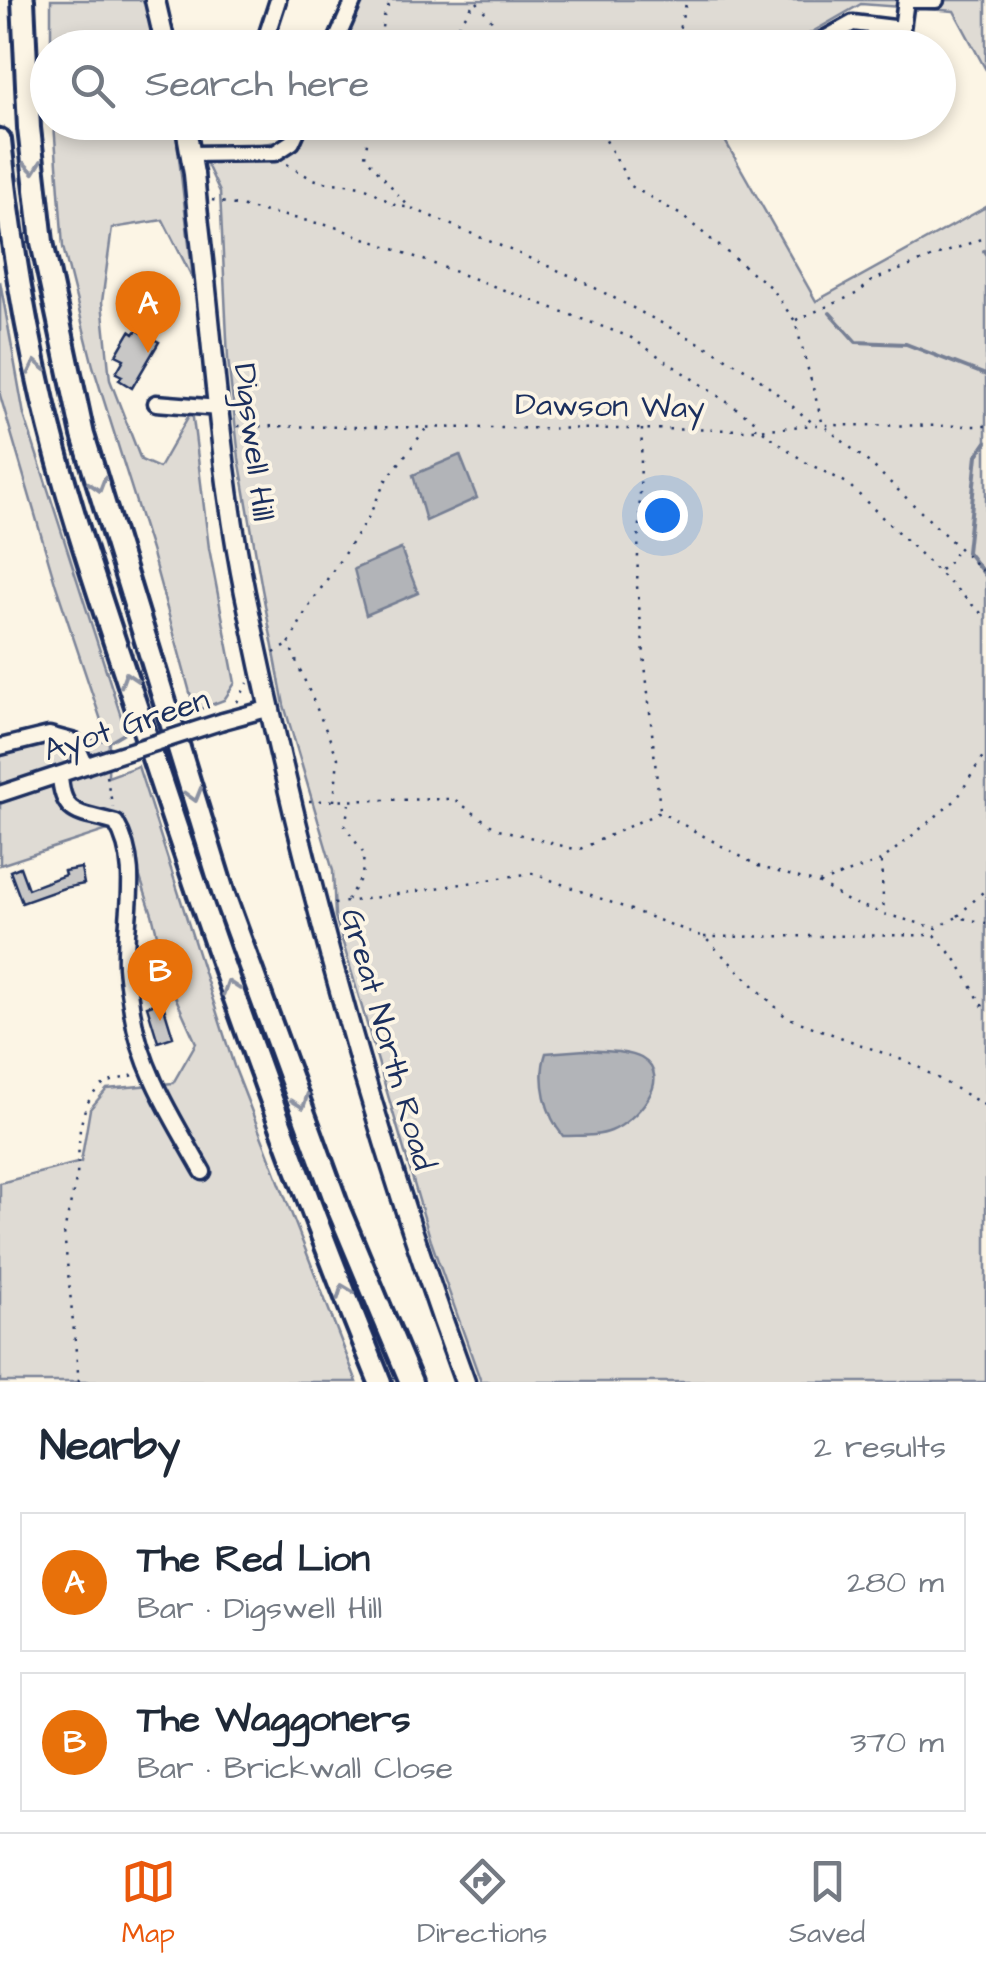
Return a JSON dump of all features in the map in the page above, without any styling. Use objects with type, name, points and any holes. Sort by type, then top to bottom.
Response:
[{"type":"highway","points":[[23,0],[30,137]]},
{"type":"highway","points":[[0,140],[27,328],[85,548],[234,999],[380,1382]]},
{"type":"highway","points":[[30,140],[42,242],[82,435],[224,895],[340,1210],[411,1382]]},
{"type":"main road","points":[[155,0],[162,30]]},
{"type":"main road","name":"Digswell Hill","points":[[189,140],[245,592],[271,708]]},
{"type":"main road","name":"Great North Road","points":[[271,708],[363,1066],[419,1255],[466,1382]]},
{"type":"street","points":[[269,30],[278,0]]},
{"type":"street","points":[[342,30],[354,0]]},
{"type":"street","points":[[841,30],[852,24],[902,29],[909,0],[936,0]]},
{"type":"street","points":[[192,154],[275,153],[293,140]]},
{"type":"street","points":[[156,403],[220,408]]},
{"type":"street","name":"Ayot Green","points":[[0,794],[271,708]]},
{"type":"street","points":[[0,746],[49,734],[75,742],[86,766]]},
{"type":"street","points":[[60,775],[61,794],[68,807],[78,814],[116,823],[124,836],[132,889],[126,965],[133,1016],[147,1070],[203,1172]]},
{"type":"path","points":[[382,30],[392,0]]},
{"type":"path","points":[[456,30],[476,0],[500,30]]},
{"type":"path","points":[[679,30],[687,0]]},
{"type":"path","points":[[367,140],[365,156],[409,207]]},
{"type":"path","points":[[606,140],[631,186],[681,215],[770,287],[795,321],[822,425],[873,466],[986,574]]},
{"type":"path","points":[[275,153],[306,176],[371,190],[392,207],[409,207],[576,278],[753,374],[815,425]]},
{"type":"path","points":[[207,198],[334,227],[630,337],[757,422],[758,430],[805,462],[847,483],[986,618]]},
{"type":"path","points":[[795,321],[858,293],[873,280],[986,237]]},
{"type":"path","name":"Dawson Way","points":[[234,426],[758,430],[815,425],[986,426]]},
{"type":"path","points":[[274,653],[289,644],[306,611],[368,518],[386,480],[428,426]]},
{"type":"path","points":[[642,428],[637,586],[660,812]]},
{"type":"path","points":[[938,571],[954,558],[956,548]]},
{"type":"path","points":[[289,644],[338,758],[334,802]]},
{"type":"path","points":[[818,884],[881,861],[957,799],[986,750]]},
{"type":"path","points":[[106,774],[116,823]]},
{"type":"path","points":[[309,801],[454,799],[495,828],[578,850],[660,812]]},
{"type":"path","points":[[346,901],[362,876],[364,854],[345,826],[349,803]]},
{"type":"path","points":[[660,812],[760,867],[818,884],[848,901],[884,914],[936,928],[956,918],[986,890]]},
{"type":"path","points":[[881,861],[884,914]]},
{"type":"path","points":[[334,904],[532,873],[704,937],[936,935],[986,1012]]},
{"type":"path","points":[[956,918],[986,923]]},
{"type":"path","points":[[704,937],[786,1017],[913,1064],[986,1106]]},
{"type":"path","points":[[79,1382],[64,1232],[77,1176],[80,1128],[86,1105],[105,1083],[147,1070]]},
{"type":"shaded area","points":[[51,0],[148,0],[154,30],[51,30]]},
{"type":"shaded area","points":[[351,0],[986,0],[986,70],[954,11],[861,4],[816,30],[337,30]]},
{"type":"shaded area","points":[[55,140],[177,140],[193,279],[163,220],[112,228],[102,302],[110,380],[141,460],[159,468],[192,410],[209,548],[235,683],[224,700],[195,711],[151,550],[93,366],[63,247]]},
{"type":"shaded area","points":[[725,140],[816,301],[986,207],[986,1382],[481,1382],[431,1241],[335,916],[333,871],[284,705],[239,458],[228,359],[220,192],[201,152],[284,141]]},
{"type":"shaded area","points":[[0,281],[24,415],[126,732],[109,742],[108,777],[138,766],[234,1066],[357,1382],[0,1382],[0,1183],[81,1162],[90,1109],[107,1089],[173,1083],[196,1043],[169,983],[123,825],[0,865],[0,740],[108,741],[56,586],[0,395]]},
{"type":"shaded area","points":[[460,455],[477,498],[426,521],[413,475]]},
{"type":"shaded area","points":[[401,549],[418,593],[366,615],[354,569]]},
{"type":"shaded area","points":[[621,1052],[641,1058],[651,1067],[653,1088],[640,1109],[611,1131],[563,1136],[545,1097],[543,1063],[546,1053]]},
{"type":"building","points":[[137,330],[159,342],[132,388],[119,380],[122,376],[116,373],[124,359],[116,355],[130,331],[134,334]]},
{"type":"building","points":[[20,867],[28,889],[65,875],[64,871],[81,868],[84,884],[22,903],[10,871]]},
{"type":"building","points":[[162,1001],[173,1037],[158,1042],[147,1006]]},
{"type":"waterway","points":[[830,313],[856,342],[906,344],[986,375]]},
{"type":"waterway","points":[[986,442],[977,455],[967,552],[986,576]]},
{"type":"place","name":"The Red Lion","points":[[148,353]]},
{"type":"place","name":"The Waggoners","points":[[160,1021]]}]
